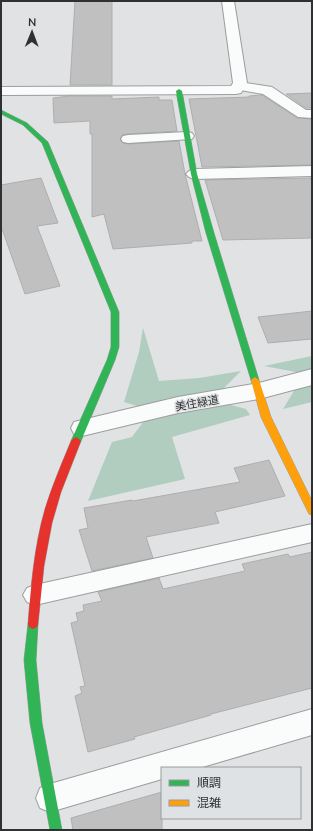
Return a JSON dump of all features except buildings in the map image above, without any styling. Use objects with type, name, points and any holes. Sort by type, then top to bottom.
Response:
[{"type":"street","points":[[1,91],[236,90],[240,83],[228,1]]},
{"type":"street","points":[[179,91],[194,174],[210,233],[266,417],[312,511]]},
{"type":"street","points":[[1,112],[16,118],[32,128],[44,142],[115,312],[115,347],[66,465],[50,509],[35,595],[30,660],[36,723],[56,830]]},
{"type":"street","name":"美住緑道","points":[[82,428],[178,405],[259,391],[312,377]]},
{"type":"lane","points":[[238,86],[267,90],[303,114],[312,114]]},
{"type":"lane","points":[[128,139],[187,136]]},
{"type":"lane","points":[[194,174],[312,171]]},
{"type":"lane","points":[[35,595],[312,533]]},
{"type":"lane","points":[[50,798],[312,722]]},
{"type":"green space","points":[[143,328],[159,381],[199,378],[241,371],[222,390],[191,396],[169,398],[140,407],[124,402],[139,352]]},
{"type":"green space","points":[[312,356],[312,370],[301,373],[264,366]]},
{"type":"green space","points":[[312,383],[312,402],[283,409],[297,386]]},
{"type":"green space","points":[[227,404],[246,409],[250,415],[172,437],[185,479],[88,501],[112,442],[132,437],[144,421],[175,412]]},
{"type":"traffic: fast","points":[[179,91],[194,174],[210,233],[255,380]]},
{"type":"traffic: fast","points":[[1,112],[25,124],[45,142],[115,312],[115,347],[111,360],[76,441]]},
{"type":"traffic: fast","points":[[33,624],[30,660],[36,723],[56,830]]},
{"type":"traffic: slow","points":[[255,380],[266,417],[312,511]]},
{"type":"traffic: jam","points":[[33,624],[39,566],[50,509],[76,441]]}]
